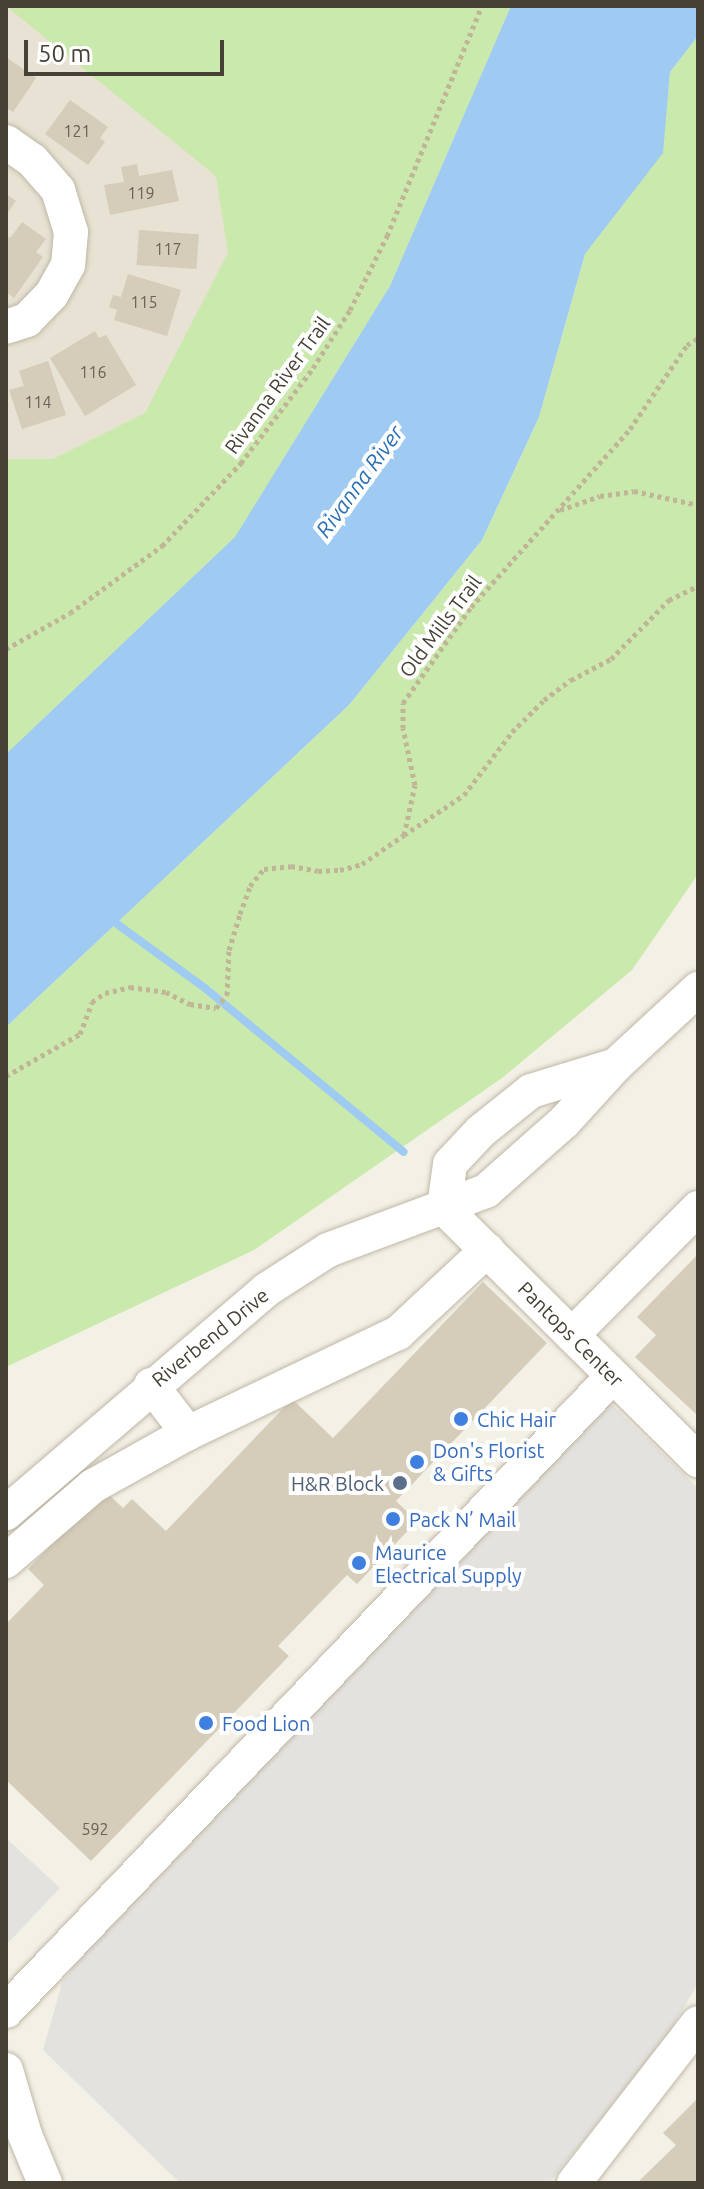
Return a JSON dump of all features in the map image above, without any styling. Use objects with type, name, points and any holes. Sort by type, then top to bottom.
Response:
[{"type":"street","points":[[6,142],[32,160],[58,190],[71,232],[68,265],[52,294],[27,320],[6,327]]},
{"type":"street","name":"Riverbend Drive","points":[[6,1513],[151,1385],[266,1290],[328,1250],[486,1191],[564,1122],[616,1065],[698,989]]},
{"type":"street","points":[[444,1208],[450,1164],[481,1131],[531,1091],[616,1065]]},
{"type":"street","name":"Pantops Center","points":[[444,1208],[698,1460]]},
{"type":"street","points":[[572,1335],[698,1208]]},
{"type":"street","points":[[6,1561],[93,1486],[188,1433],[398,1333],[487,1250]]},
{"type":"street","points":[[6,2011],[613,1376]]},
{"type":"street","points":[[151,1385],[188,1433]]},
{"type":"street","points":[[574,2183],[698,2023]]},
{"type":"street","points":[[6,2070],[25,2135],[33,2179]]},
{"type":"path","name":"Rivanna River Trail","points":[[6,649],[70,613],[162,546],[241,463],[313,368],[350,310],[381,248],[482,6]]},
{"type":"path","name":"Old Mills Trail","points":[[404,835],[415,785],[403,728],[403,703],[471,607],[630,429],[687,345],[698,338]]},
{"type":"path","points":[[559,511],[600,496],[634,491],[698,505]]},
{"type":"path","points":[[6,1076],[80,1034],[92,1002],[105,993],[130,987],[166,992],[190,1004],[216,1008],[227,995],[229,950],[250,886],[264,869],[291,866],[318,871],[340,870],[362,864],[464,795],[512,732],[544,700],[571,680],[611,659],[669,600],[698,586]]},
{"type":"shaded area","points":[[6,6],[531,6],[254,554],[6,764]]},
{"type":"shaded area","points":[[608,1401],[698,1488],[698,1983],[668,2035],[549,2183],[180,2183],[43,2050],[62,1983],[83,1951]]},
{"type":"shaded area","points":[[6,1838],[60,1888],[6,1945]]},
{"type":"green space","points":[[6,6],[511,6],[390,286],[235,537],[6,754],[6,459],[53,459],[145,413],[228,253],[216,176]]},
{"type":"green space","points":[[698,36],[698,874],[632,970],[502,1078],[254,1250],[6,1367],[6,1027],[349,705],[482,540],[539,417],[585,254],[662,153],[670,72]]},
{"type":"water","name":"Rivanna River","points":[[511,6],[698,6],[698,36],[670,72],[663,153],[585,254],[539,417],[482,540],[349,705],[6,1027],[6,754],[235,537],[390,286]]},
{"type":"building","points":[[6,57],[36,78],[13,112],[6,108]]},
{"type":"building","points":[[70,100],[108,127],[100,138],[105,142],[88,165],[45,134]]},
{"type":"building","points":[[137,164],[139,176],[172,170],[179,201],[110,215],[104,185],[124,182],[121,167]]},
{"type":"building","points":[[6,194],[16,201],[6,215]]},
{"type":"building","points":[[22,222],[46,239],[36,252],[43,257],[14,298],[6,292],[6,238],[11,237]]},
{"type":"building","points":[[139,230],[199,234],[196,269],[137,265]]},
{"type":"building","points":[[128,274],[181,290],[167,336],[114,320],[117,310],[109,307],[113,295],[121,297]]},
{"type":"building","points":[[95,331],[99,338],[106,335],[136,385],[85,416],[50,358]]},
{"type":"building","points":[[48,361],[66,415],[22,429],[9,390],[24,386],[19,371]]},
{"type":"building","points":[[698,1254],[697,1415],[635,1357],[656,1335],[637,1317]]},
{"type":"building","points":[[483,1282],[547,1343],[396,1501],[417,1521],[357,1584],[347,1575],[278,1646],[289,1656],[91,1861],[6,1780],[6,1624],[44,1585],[28,1569],[104,1490],[123,1508],[132,1499],[166,1531],[292,1399],[333,1438]]},
{"type":"building","points":[[698,2098],[698,2183],[637,2183],[676,2145],[663,2133]]},
{"type":"waterway","points":[[117,924],[206,989],[404,1152]]},
{"type":"place","name":"Chic Hair","points":[[461,1419]]},
{"type":"place","name":"Don's Florist & Gifts","points":[[417,1462]]},
{"type":"place","name":"H&R Block","points":[[400,1483]]},
{"type":"place","name":"Pack N’ Mail","points":[[393,1519]]},
{"type":"place","name":"Maurice Electrical Supply","points":[[359,1563]]},
{"type":"place","name":"Food Lion","points":[[206,1723]]}]
